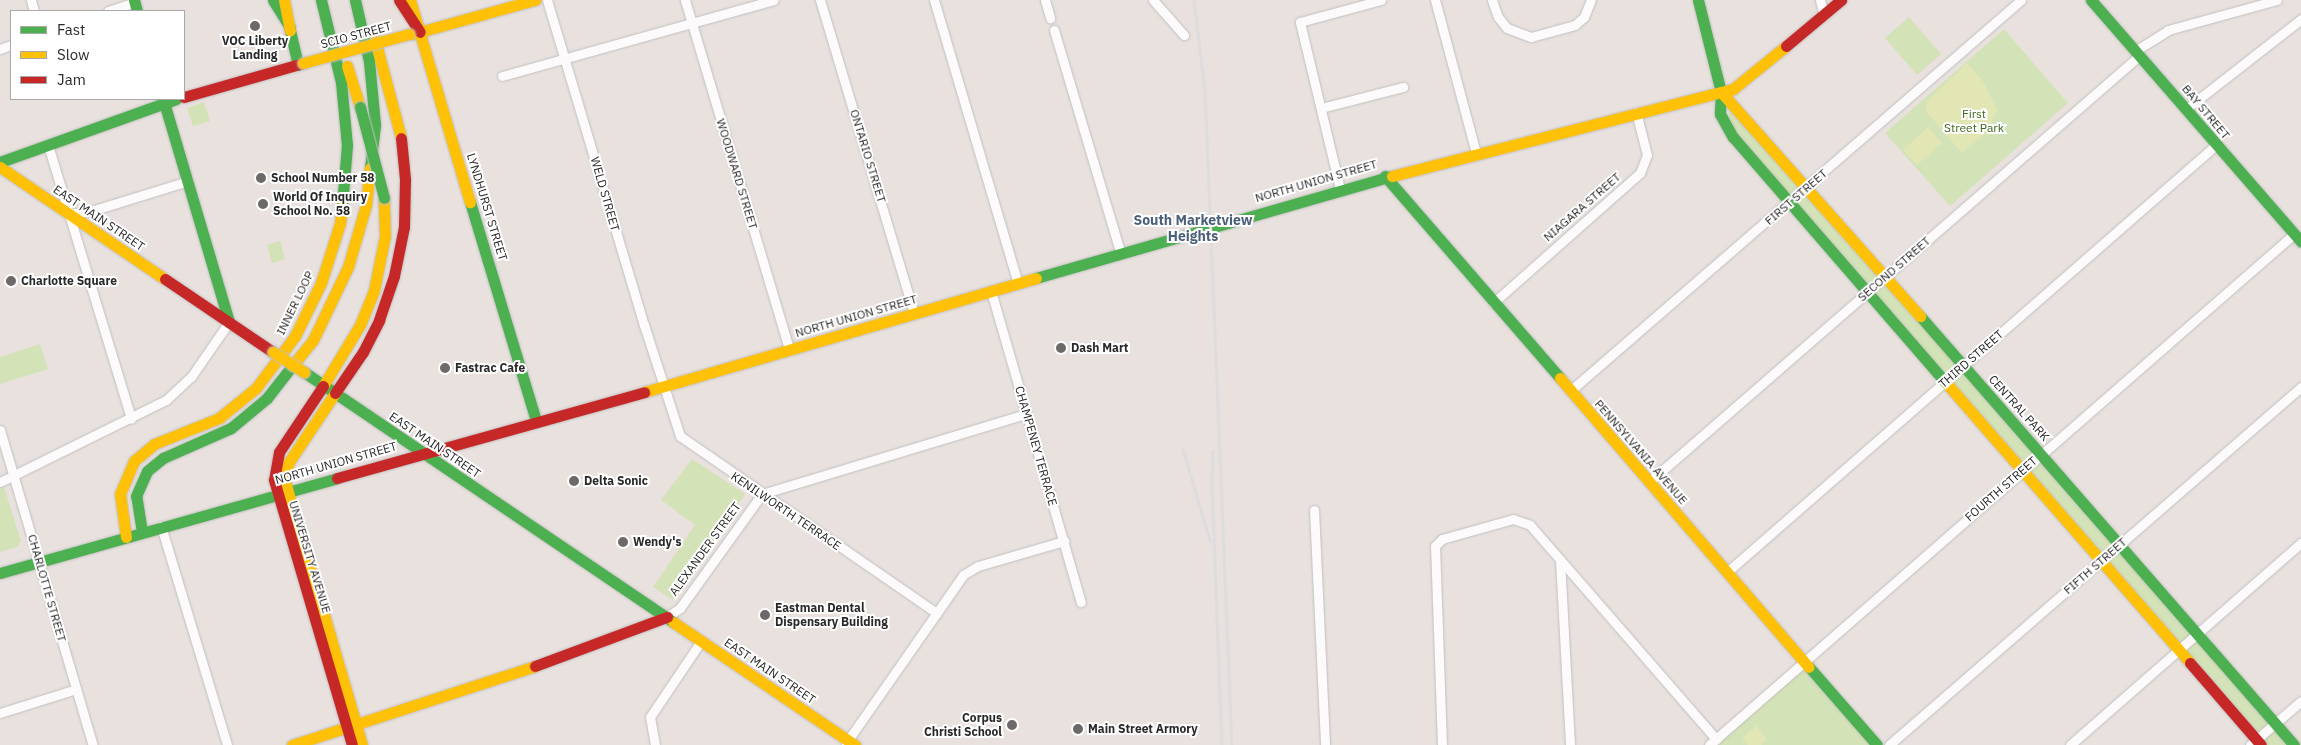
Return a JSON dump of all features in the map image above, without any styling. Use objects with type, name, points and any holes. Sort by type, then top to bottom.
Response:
[{"type":"main road","points":[[273,0],[290,30]]},
{"type":"main road","points":[[284,0],[300,64]]},
{"type":"main road","name":"INNER LOOP","points":[[126,536],[120,494],[134,461],[154,444],[219,418],[250,394],[288,347],[321,283],[340,223],[348,145],[341,82],[321,0]]},
{"type":"main road","name":"UNIVERSITY AVENUE","points":[[325,0],[360,107],[384,198],[384,245],[374,290],[360,325],[277,457],[274,474],[282,493],[351,725],[362,745]]},
{"type":"main road","points":[[142,532],[136,496],[147,471],[163,458],[224,432],[263,402],[313,340],[348,267],[366,205],[375,125],[369,61],[355,0]]},
{"type":"main road","name":"UNIVERSITY AVENUE","points":[[282,493],[286,467],[363,352],[379,320],[396,268],[404,218],[404,169],[397,121],[362,0]]},
{"type":"main road","points":[[399,0],[414,33]]},
{"type":"main road","name":"LYNDHURST STREET","points":[[410,0],[414,33],[536,421]]},
{"type":"main road","name":"SCIO STREET","points":[[185,97],[535,0]]},
{"type":"main road","name":"CENTRAL PARK","points":[[1698,0],[1720,92],[1723,122],[1944,382],[2178,650],[2256,743]]},
{"type":"main road","points":[[1720,92],[1742,84],[1841,0]]},
{"type":"main road","name":"BAY STREET","points":[[2091,0],[2298,238]]},
{"type":"main road","name":"NORTH UNION STREET","points":[[0,573],[161,526],[663,387],[1385,176],[1720,92]]},
{"type":"main road","name":"CENTRAL PARK","points":[[1720,92],[1808,187],[2294,745]]},
{"type":"main road","points":[[0,162],[164,100],[229,322]]},
{"type":"main road","name":"EAST MAIN STREET","points":[[0,167],[666,617],[849,744]]},
{"type":"main road","name":"PENNSYLVANIA AVENUE","points":[[1385,176],[1877,745]]},
{"type":"main road","name":"ALEXANDER STREET","points":[[292,745],[588,648],[666,617]]},
{"type":"main road","name":"UNIVERSITY AVENUE","points":[[351,725],[352,745]]},
{"type":"street","name":"WELD STREET","points":[[547,0],[663,387]]},
{"type":"street","name":"WOODWARD STREET","points":[[685,0],[789,349]]},
{"type":"street","points":[[502,76],[774,0]]},
{"type":"street","name":"ONTARIO STREET","points":[[820,0],[914,313]]},
{"type":"street","points":[[934,0],[1018,283]]},
{"type":"street","points":[[1045,0],[1050,18]]},
{"type":"street","points":[[1153,0],[1184,35]]},
{"type":"street","points":[[1435,0],[1476,153]]},
{"type":"street","points":[[1492,0],[1498,18],[1507,28],[1531,37],[1575,25],[1584,16],[1591,0]]},
{"type":"street","points":[[1820,0],[1824,15]]},
{"type":"street","name":"FIRST STREET","points":[[1570,391],[1808,187],[2021,0]]},
{"type":"street","name":"SECOND STREET","points":[[1649,482],[1885,277],[2137,53],[2168,30],[2278,0]]},
{"type":"street","points":[[1340,189],[1300,22],[1375,1]]},
{"type":"street","points":[[112,10],[135,5]]},
{"type":"street","points":[[2186,109],[2301,19]]},
{"type":"street","points":[[1054,30],[1120,252]]},
{"type":"street","points":[[1321,108],[1403,87]]},
{"type":"street","name":"NIAGARA STREET","points":[[1493,303],[1640,173],[1647,155],[1636,112]]},
{"type":"street","points":[[48,144],[132,418]]},
{"type":"street","name":"THIRD STREET","points":[[1727,572],[2216,145]]},
{"type":"street","points":[[69,214],[92,211],[188,181]]},
{"type":"street","name":"FOURTH STREET","points":[[1713,742],[2042,454],[2298,238]]},
{"type":"street","name":"CHAMPENEY TERRACE","points":[[991,291],[1082,602]]},
{"type":"street","points":[[0,482],[159,404],[182,386],[229,322]]},
{"type":"street","name":"KENILWORTH TERRACE","points":[[663,387],[674,424],[687,443],[937,612]]},
{"type":"street","name":"FIFTH STREET","points":[[1889,745],[2301,387]]},
{"type":"street","points":[[762,494],[1026,414]]},
{"type":"street","name":"CHARLOTTE STREET","points":[[0,430],[94,745]]},
{"type":"street","name":"ALEXANDER STREET","points":[[666,617],[680,608],[762,494]]},
{"type":"street","points":[[1314,510],[1325,745]]},
{"type":"street","points":[[1442,745],[1435,546],[1442,539],[1519,519],[1530,526],[1560,560],[1713,742]]},
{"type":"street","points":[[161,526],[227,745]]},
{"type":"street","points":[[849,744],[959,579],[972,568],[1064,542]]},
{"type":"street","points":[[2070,745],[2301,543]]},
{"type":"street","points":[[1560,560],[1570,745]]},
{"type":"street","points":[[655,745],[650,717],[701,641]]},
{"type":"street","points":[[0,713],[76,689]]},
{"type":"street","points":[[2256,743],[2301,701]]},
{"type":"green space","points":[[1909,17],[1941,54],[1917,75],[1885,38]]},
{"type":"green space","name":"First Street Park","points":[[2004,29],[2068,103],[1950,206],[1885,133]]},
{"type":"green space","points":[[1967,63],[1984,83],[1997,110],[1989,130],[1962,153],[1926,111],[1927,101]]},
{"type":"green space","points":[[204,102],[210,121],[193,126],[187,108]]},
{"type":"green space","points":[[1729,105],[2288,745],[2266,745],[1741,140],[1729,117]]},
{"type":"green space","points":[[1928,127],[1942,143],[1917,165],[1903,150]]},
{"type":"green space","points":[[280,241],[285,259],[272,263],[267,245]]},
{"type":"green space","points":[[40,344],[48,369],[0,384],[0,357]]},
{"type":"green space","points":[[692,459],[745,494],[675,599],[671,599],[653,587],[695,525],[661,500]]},
{"type":"green space","points":[[4,487],[21,541],[17,547],[0,552],[0,489]]},
{"type":"green space","points":[[1803,670],[1871,745],[1715,745],[1801,671]]},
{"type":"green space","points":[[1756,726],[1767,739],[1761,745],[1748,745],[1742,738]]},
{"type":"railway","points":[[1194,0],[1205,91],[1232,745]]},
{"type":"railway","points":[[1183,449],[1210,541]]},
{"type":"railway","points":[[1213,451],[1212,486],[1222,745]]},
{"type":"traffic: fast","points":[[134,0],[137,10]]},
{"type":"traffic: fast","points":[[273,0],[289,26],[298,65]]},
{"type":"traffic: fast","points":[[321,0],[341,82],[347,145],[342,206]]},
{"type":"traffic: fast","points":[[355,0],[369,61],[375,125],[370,168]]},
{"type":"traffic: fast","points":[[1698,0],[1721,92],[1720,114],[1733,137],[1947,384]]},
{"type":"traffic: fast","points":[[2091,0],[2301,242]]},
{"type":"traffic: fast","points":[[163,100],[229,322]]},
{"type":"traffic: fast","points":[[0,162],[173,100]]},
{"type":"traffic: fast","points":[[360,107],[384,198]]},
{"type":"traffic: fast","points":[[1385,176],[1560,378]]},
{"type":"traffic: fast","points":[[1036,278],[1392,176]]},
{"type":"traffic: fast","points":[[470,202],[536,421]]},
{"type":"traffic: fast","points":[[1920,316],[2294,745]]},
{"type":"traffic: fast","points":[[142,532],[136,496],[147,471],[163,458],[231,428],[267,398],[292,366]]},
{"type":"traffic: fast","points":[[304,372],[673,622]]},
{"type":"traffic: fast","points":[[0,573],[337,478]]},
{"type":"traffic: fast","points":[[1809,667],[1877,745]]},
{"type":"traffic: slow","points":[[284,0],[290,30]]},
{"type":"traffic: slow","points":[[410,0],[470,202]]},
{"type":"traffic: slow","points":[[412,34],[535,0]]},
{"type":"traffic: slow","points":[[303,63],[409,34]]},
{"type":"traffic: slow","points":[[375,40],[401,138]]},
{"type":"traffic: slow","points":[[1392,176],[1733,89],[1786,46]]},
{"type":"traffic: slow","points":[[347,66],[360,107]]},
{"type":"traffic: slow","points":[[1721,92],[1920,316]]},
{"type":"traffic: slow","points":[[0,167],[165,279]]},
{"type":"traffic: slow","points":[[292,366],[313,340],[348,267],[366,205],[370,168]]},
{"type":"traffic: slow","points":[[323,386],[360,325],[374,290],[385,236],[384,198]]},
{"type":"traffic: slow","points":[[126,537],[120,494],[134,461],[154,444],[219,418],[256,388],[295,336],[321,283],[340,223],[342,206]]},
{"type":"traffic: slow","points":[[644,392],[1036,278]]},
{"type":"traffic: slow","points":[[273,352],[304,372]]},
{"type":"traffic: slow","points":[[1560,378],[1809,667]]},
{"type":"traffic: slow","points":[[1947,384],[2190,663]]},
{"type":"traffic: slow","points":[[335,393],[289,462],[284,478],[362,745]]},
{"type":"traffic: slow","points":[[673,622],[855,745]]},
{"type":"traffic: slow","points":[[292,745],[535,666]]},
{"type":"traffic: jam","points":[[399,0],[420,32]]},
{"type":"traffic: jam","points":[[1786,46],[1841,0]]},
{"type":"traffic: jam","points":[[185,97],[303,63]]},
{"type":"traffic: jam","points":[[335,393],[363,352],[379,320],[394,276],[404,227],[405,179],[401,138]]},
{"type":"traffic: jam","points":[[165,279],[273,352]]},
{"type":"traffic: jam","points":[[323,386],[279,452],[274,480],[352,745]]},
{"type":"traffic: jam","points":[[337,478],[644,392]]},
{"type":"traffic: jam","points":[[535,666],[667,617]]},
{"type":"traffic: jam","points":[[2190,663],[2261,745]]},
{"type":"place","name":"VOC Liberty Landing","points":[[255,26]]},
{"type":"place","name":"School Number 58","points":[[261,178]]},
{"type":"place","name":"World Of Inquiry School No. 58","points":[[263,204]]},
{"type":"place","name":"Charlotte Square","points":[[11,281]]},
{"type":"place","name":"Dash Mart","points":[[1061,348]]},
{"type":"place","name":"Fastrac Cafe","points":[[445,368]]},
{"type":"place","name":"Delta Sonic","points":[[574,481]]},
{"type":"place","name":"Wendy's","points":[[623,542]]},
{"type":"place","name":"Eastman Dental Dispensary Building","points":[[765,615]]},
{"type":"place","name":"Corpus Christi School","points":[[1012,725]]},
{"type":"place","name":"Main Street Armory","points":[[1078,729]]},
{"type":"district","name":"South Marketview Heights","points":[[1193,228]]}]
